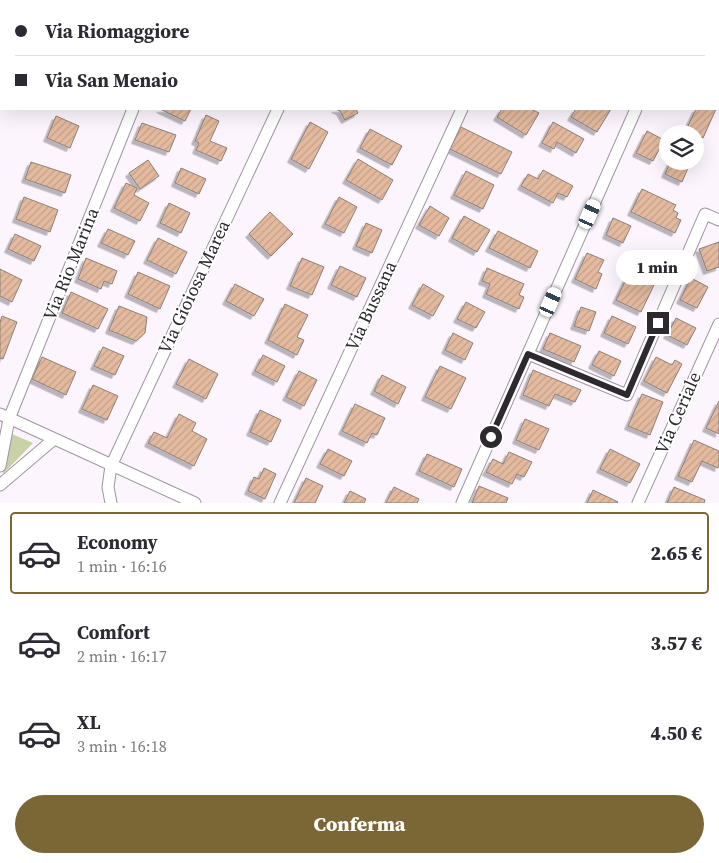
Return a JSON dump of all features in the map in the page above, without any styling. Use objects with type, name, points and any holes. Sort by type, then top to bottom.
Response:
[{"type":"street","name":"Via Rio Marina","points":[[0,466],[5,417],[132,110]]},
{"type":"street","name":"Via Gioiosa Marea","points":[[111,503],[108,487],[111,466],[278,110]]},
{"type":"street","name":"Via Bussana","points":[[280,503],[462,110]]},
{"type":"street","points":[[462,503],[636,110]]},
{"type":"street","points":[[528,354],[627,395],[705,214],[719,220]]},
{"type":"street","name":"Via Ceriale","points":[[638,503],[719,324]]},
{"type":"street","points":[[5,417],[195,503]]},
{"type":"street","points":[[0,485],[54,439]]},
{"type":"green space","points":[[12,434],[33,443],[3,474]]},
{"type":"building","points":[[162,110],[190,110],[185,121]]},
{"type":"building","points":[[338,110],[356,110],[358,113],[345,120]]},
{"type":"building","points":[[501,110],[533,110],[539,113],[526,135],[497,117]]},
{"type":"building","points":[[575,110],[610,110],[597,132],[571,117]]},
{"type":"building","points":[[696,110],[716,110],[704,136],[704,125],[688,125]]},
{"type":"building","points":[[206,115],[219,121],[210,141],[227,148],[221,161],[196,150],[199,143],[195,141]]},
{"type":"building","points":[[56,116],[79,126],[70,148],[47,138]]},
{"type":"building","points":[[310,122],[328,132],[309,169],[291,159]]},
{"type":"building","points":[[553,122],[584,139],[576,153],[557,142],[554,149],[542,143]]},
{"type":"building","points":[[142,123],[176,135],[169,152],[135,140]]},
{"type":"building","points":[[461,127],[512,152],[501,174],[450,149]]},
{"type":"building","points":[[370,129],[402,146],[392,165],[360,148]]},
{"type":"building","points":[[647,131],[659,137],[659,150],[653,161],[636,153]]},
{"type":"building","points":[[358,159],[393,180],[382,200],[346,180]]},
{"type":"building","points":[[148,160],[159,176],[140,189],[129,173]]},
{"type":"building","points":[[31,162],[71,175],[65,193],[25,179]]},
{"type":"building","points":[[181,168],[206,179],[199,194],[175,183]]},
{"type":"building","points":[[543,170],[573,186],[567,197],[558,193],[553,203],[521,186],[528,174],[538,179]]},
{"type":"building","points":[[667,170],[687,170],[682,182],[665,174]]},
{"type":"building","points":[[466,171],[494,185],[483,209],[454,195]]},
{"type":"building","points":[[126,183],[137,188],[134,195],[149,203],[140,221],[114,208]]},
{"type":"building","points":[[642,189],[676,205],[673,210],[678,213],[676,218],[681,220],[675,233],[631,212]]},
{"type":"building","points":[[24,197],[58,210],[50,232],[16,219]]},
{"type":"building","points":[[339,197],[357,207],[344,233],[325,224]]},
{"type":"building","points":[[169,203],[190,213],[181,233],[160,223]]},
{"type":"building","points":[[430,206],[449,218],[439,236],[419,225]]},
{"type":"building","points":[[270,212],[293,234],[271,256],[249,234]]},
{"type":"building","points":[[464,216],[490,230],[477,252],[452,238]]},
{"type":"building","points":[[613,218],[631,226],[623,243],[606,235]]},
{"type":"building","points":[[366,223],[382,230],[372,253],[356,246]]},
{"type":"building","points":[[108,229],[135,241],[128,255],[101,243]]},
{"type":"building","points":[[498,231],[538,251],[530,268],[489,248]]},
{"type":"building","points":[[15,234],[41,246],[34,261],[8,249]]},
{"type":"building","points":[[158,238],[187,252],[176,274],[147,260]]},
{"type":"building","points":[[719,242],[719,267],[707,271],[699,249]]},
{"type":"building","points":[[587,253],[604,260],[598,272],[602,274],[596,289],[575,279]]},
{"type":"building","points":[[86,258],[117,271],[112,284],[104,281],[101,289],[78,279]]},
{"type":"building","points":[[302,258],[324,267],[312,295],[290,286]]},
{"type":"building","points":[[340,266],[366,278],[357,297],[331,285]]},
{"type":"building","points":[[487,268],[524,284],[519,295],[524,297],[519,309],[486,294],[490,284],[482,281]]},
{"type":"building","points":[[0,269],[22,280],[12,302],[0,296]]},
{"type":"building","points":[[630,271],[655,283],[641,312],[616,300]]},
{"type":"building","points":[[138,272],[170,286],[160,309],[128,294]]},
{"type":"building","points":[[691,278],[708,287],[697,308],[680,300]]},
{"type":"building","points":[[235,284],[264,299],[254,316],[226,301]]},
{"type":"building","points":[[423,284],[444,296],[433,316],[412,305]]},
{"type":"building","points":[[71,292],[108,309],[98,329],[62,313]]},
{"type":"building","points":[[466,302],[485,312],[476,328],[457,319]]},
{"type":"building","points":[[285,304],[308,315],[297,337],[304,340],[297,355],[268,340]]},
{"type":"building","points":[[119,306],[147,317],[145,333],[136,341],[109,330]]},
{"type":"building","points":[[581,307],[596,312],[589,331],[574,326]]},
{"type":"building","points":[[2,316],[17,322],[3,359],[0,358],[0,322]]},
{"type":"building","points":[[612,316],[636,327],[628,344],[604,333]]},
{"type":"building","points":[[676,318],[696,328],[687,345],[667,335]]},
{"type":"building","points":[[453,333],[473,343],[465,360],[445,350]]},
{"type":"building","points":[[550,333],[581,346],[574,362],[543,349]]},
{"type":"building","points":[[103,347],[124,356],[115,375],[94,366]]},
{"type":"building","points":[[599,351],[621,361],[614,376],[592,365]]},
{"type":"building","points":[[263,355],[285,366],[277,382],[255,371]]},
{"type":"building","points":[[42,357],[76,372],[66,395],[32,379]]},
{"type":"building","points":[[656,357],[672,365],[675,360],[682,364],[667,393],[644,381]]},
{"type":"building","points":[[189,359],[218,374],[206,399],[176,384]]},
{"type":"building","points":[[440,366],[466,378],[451,409],[425,397]]},
{"type":"building","points":[[533,370],[581,390],[575,402],[555,394],[549,406],[523,395]]},
{"type":"building","points":[[299,371],[317,380],[304,406],[286,397]]},
{"type":"building","points":[[382,375],[406,387],[398,404],[374,391]]},
{"type":"building","points":[[93,385],[118,396],[107,420],[82,409]]},
{"type":"building","points":[[642,394],[663,402],[650,435],[628,426]]},
{"type":"building","points":[[719,401],[719,434],[706,428]]},
{"type":"building","points":[[355,404],[385,418],[377,435],[372,433],[367,443],[342,431]]},
{"type":"building","points":[[260,410],[281,420],[271,442],[250,432]]},
{"type":"building","points":[[179,414],[196,423],[192,431],[207,439],[194,466],[148,443],[154,432],[167,438]]},
{"type":"building","points":[[525,419],[549,429],[539,450],[516,440]]},
{"type":"building","points":[[694,440],[719,451],[719,465],[718,468],[702,461],[692,482],[678,476]]},
{"type":"building","points":[[328,449],[352,461],[344,476],[320,464]]},
{"type":"building","points":[[610,449],[640,464],[630,483],[600,469]]},
{"type":"building","points":[[509,452],[532,462],[524,477],[517,474],[512,484],[486,472],[493,459],[503,464]]},
{"type":"building","points":[[427,454],[462,469],[454,487],[419,471]]},
{"type":"building","points":[[264,468],[276,474],[265,499],[248,491],[254,477],[259,479]]},
{"type":"building","points":[[306,478],[323,486],[315,503],[294,503]]},
{"type":"building","points":[[479,486],[508,498],[506,503],[472,503]]},
{"type":"building","points":[[394,487],[419,499],[417,503],[386,503]]},
{"type":"building","points":[[674,487],[705,500],[704,503],[667,503]]},
{"type":"building","points":[[593,490],[618,502],[587,503]]},
{"type":"building","points":[[350,491],[366,499],[364,503],[344,503]]},
{"type":"route","points":[[491,437],[528,354],[627,395],[658,323]]}]
